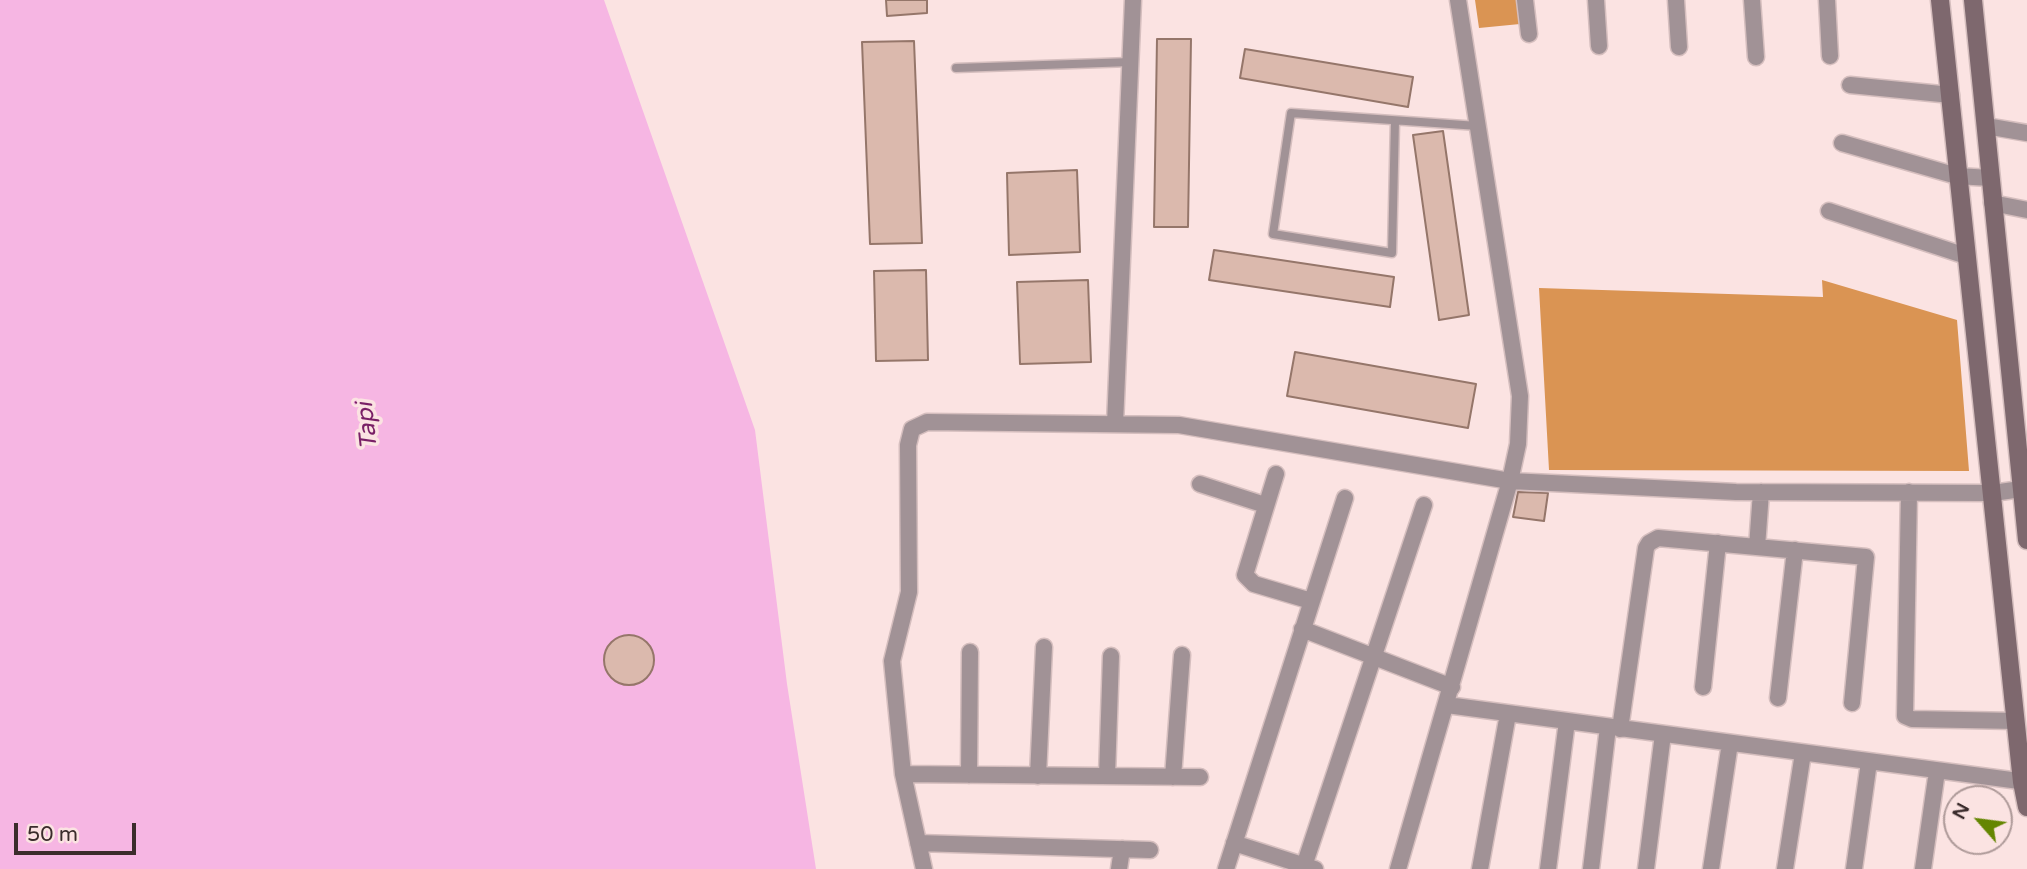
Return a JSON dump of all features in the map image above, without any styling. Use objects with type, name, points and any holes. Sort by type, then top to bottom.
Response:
[{"type":"street","points":[[1115,424],[1133,0]]},
{"type":"street","points":[[1398,869],[1447,705],[1518,444],[1520,396],[1458,0]]},
{"type":"street","points":[[1525,0],[1529,34]]},
{"type":"street","points":[[1596,0],[1599,46]]},
{"type":"street","points":[[1676,0],[1679,47]]},
{"type":"street","points":[[1752,0],[1756,57]]},
{"type":"street","points":[[1827,0],[1830,56]]},
{"type":"street","points":[[1940,0],[2027,807]]},
{"type":"street","points":[[1973,0],[1992,203],[2022,454],[2021,489],[2027,540]]},
{"type":"street","points":[[1850,85],[1951,95]]},
{"type":"street","points":[[1986,126],[2027,133]]},
{"type":"street","points":[[1842,143],[1957,176],[1990,178]]},
{"type":"street","points":[[1992,203],[2027,209]]},
{"type":"street","points":[[1829,211],[1966,256]]},
{"type":"street","points":[[924,869],[904,774],[892,662],[909,592],[908,445],[912,429],[927,422],[1179,425],[1510,481],[1762,492],[1993,493],[2021,489]]},
{"type":"street","points":[[1276,474],[1245,575],[1254,584],[1311,601]]},
{"type":"street","points":[[1200,484],[1265,505]]},
{"type":"street","points":[[1757,547],[1762,492]]},
{"type":"street","points":[[1909,492],[1905,716],[1912,719],[2016,721]]},
{"type":"street","points":[[1226,869],[1345,498]]},
{"type":"street","points":[[1234,843],[1307,868],[1424,505]]},
{"type":"street","points":[[1591,869],[1648,543],[1658,538],[1860,555],[1867,560],[1853,703]]},
{"type":"street","points":[[1703,687],[1718,543]]},
{"type":"street","points":[[1778,698],[1795,550]]},
{"type":"street","points":[[1302,629],[1452,687]]},
{"type":"street","points":[[1038,776],[1044,647]]},
{"type":"street","points":[[969,775],[970,652]]},
{"type":"street","points":[[1173,777],[1182,655]]},
{"type":"street","points":[[1107,776],[1111,656]]},
{"type":"street","points":[[1447,705],[2024,782]]},
{"type":"street","points":[[1480,869],[1508,714]]},
{"type":"street","points":[[1548,869],[1567,722]]},
{"type":"street","points":[[1646,869],[1663,734]]},
{"type":"street","points":[[1711,869],[1730,743]]},
{"type":"street","points":[[1786,869],[1803,753]]},
{"type":"street","points":[[1854,869],[1869,762]]},
{"type":"street","points":[[1923,869],[1937,771]]},
{"type":"street","points":[[904,774],[1200,777]]},
{"type":"street","points":[[918,842],[1150,850]]},
{"type":"street","points":[[1119,869],[1122,849]]},
{"type":"lane","points":[[956,68],[1131,62]]},
{"type":"lane","points":[[1395,121],[1392,253],[1273,234],[1291,113],[1478,126]]},
{"type":"shaded area","points":[[1475,0],[1518,0],[1520,24],[1479,28]]},
{"type":"shaded area","points":[[1822,280],[1957,320],[1969,471],[1549,470],[1539,288],[1823,297]]},
{"type":"water","name":"Tapi","points":[[0,0],[604,0],[755,430],[787,684],[816,869],[0,869]]},
{"type":"building","points":[[886,0],[927,0],[927,13],[887,16]]},
{"type":"building","points":[[1157,39],[1191,39],[1188,227],[1154,227]]},
{"type":"building","points":[[914,41],[922,243],[870,244],[862,42]]},
{"type":"building","points":[[1245,49],[1413,77],[1408,107],[1240,78]]},
{"type":"building","points":[[1443,131],[1469,315],[1439,320],[1413,135]]},
{"type":"building","points":[[1077,170],[1080,252],[1009,255],[1007,173]]},
{"type":"building","points":[[1214,250],[1394,277],[1390,307],[1209,280]]},
{"type":"building","points":[[926,270],[928,360],[876,361],[874,271]]},
{"type":"building","points":[[1088,280],[1091,362],[1020,364],[1017,282]]},
{"type":"building","points":[[1295,352],[1476,384],[1468,428],[1287,396]]},
{"type":"building","points":[[1518,492],[1548,493],[1544,521],[1513,517]]},
{"type":"building","points":[[629,635],[647,642],[654,660],[647,678],[629,685],[611,678],[604,660],[611,642]]}]
